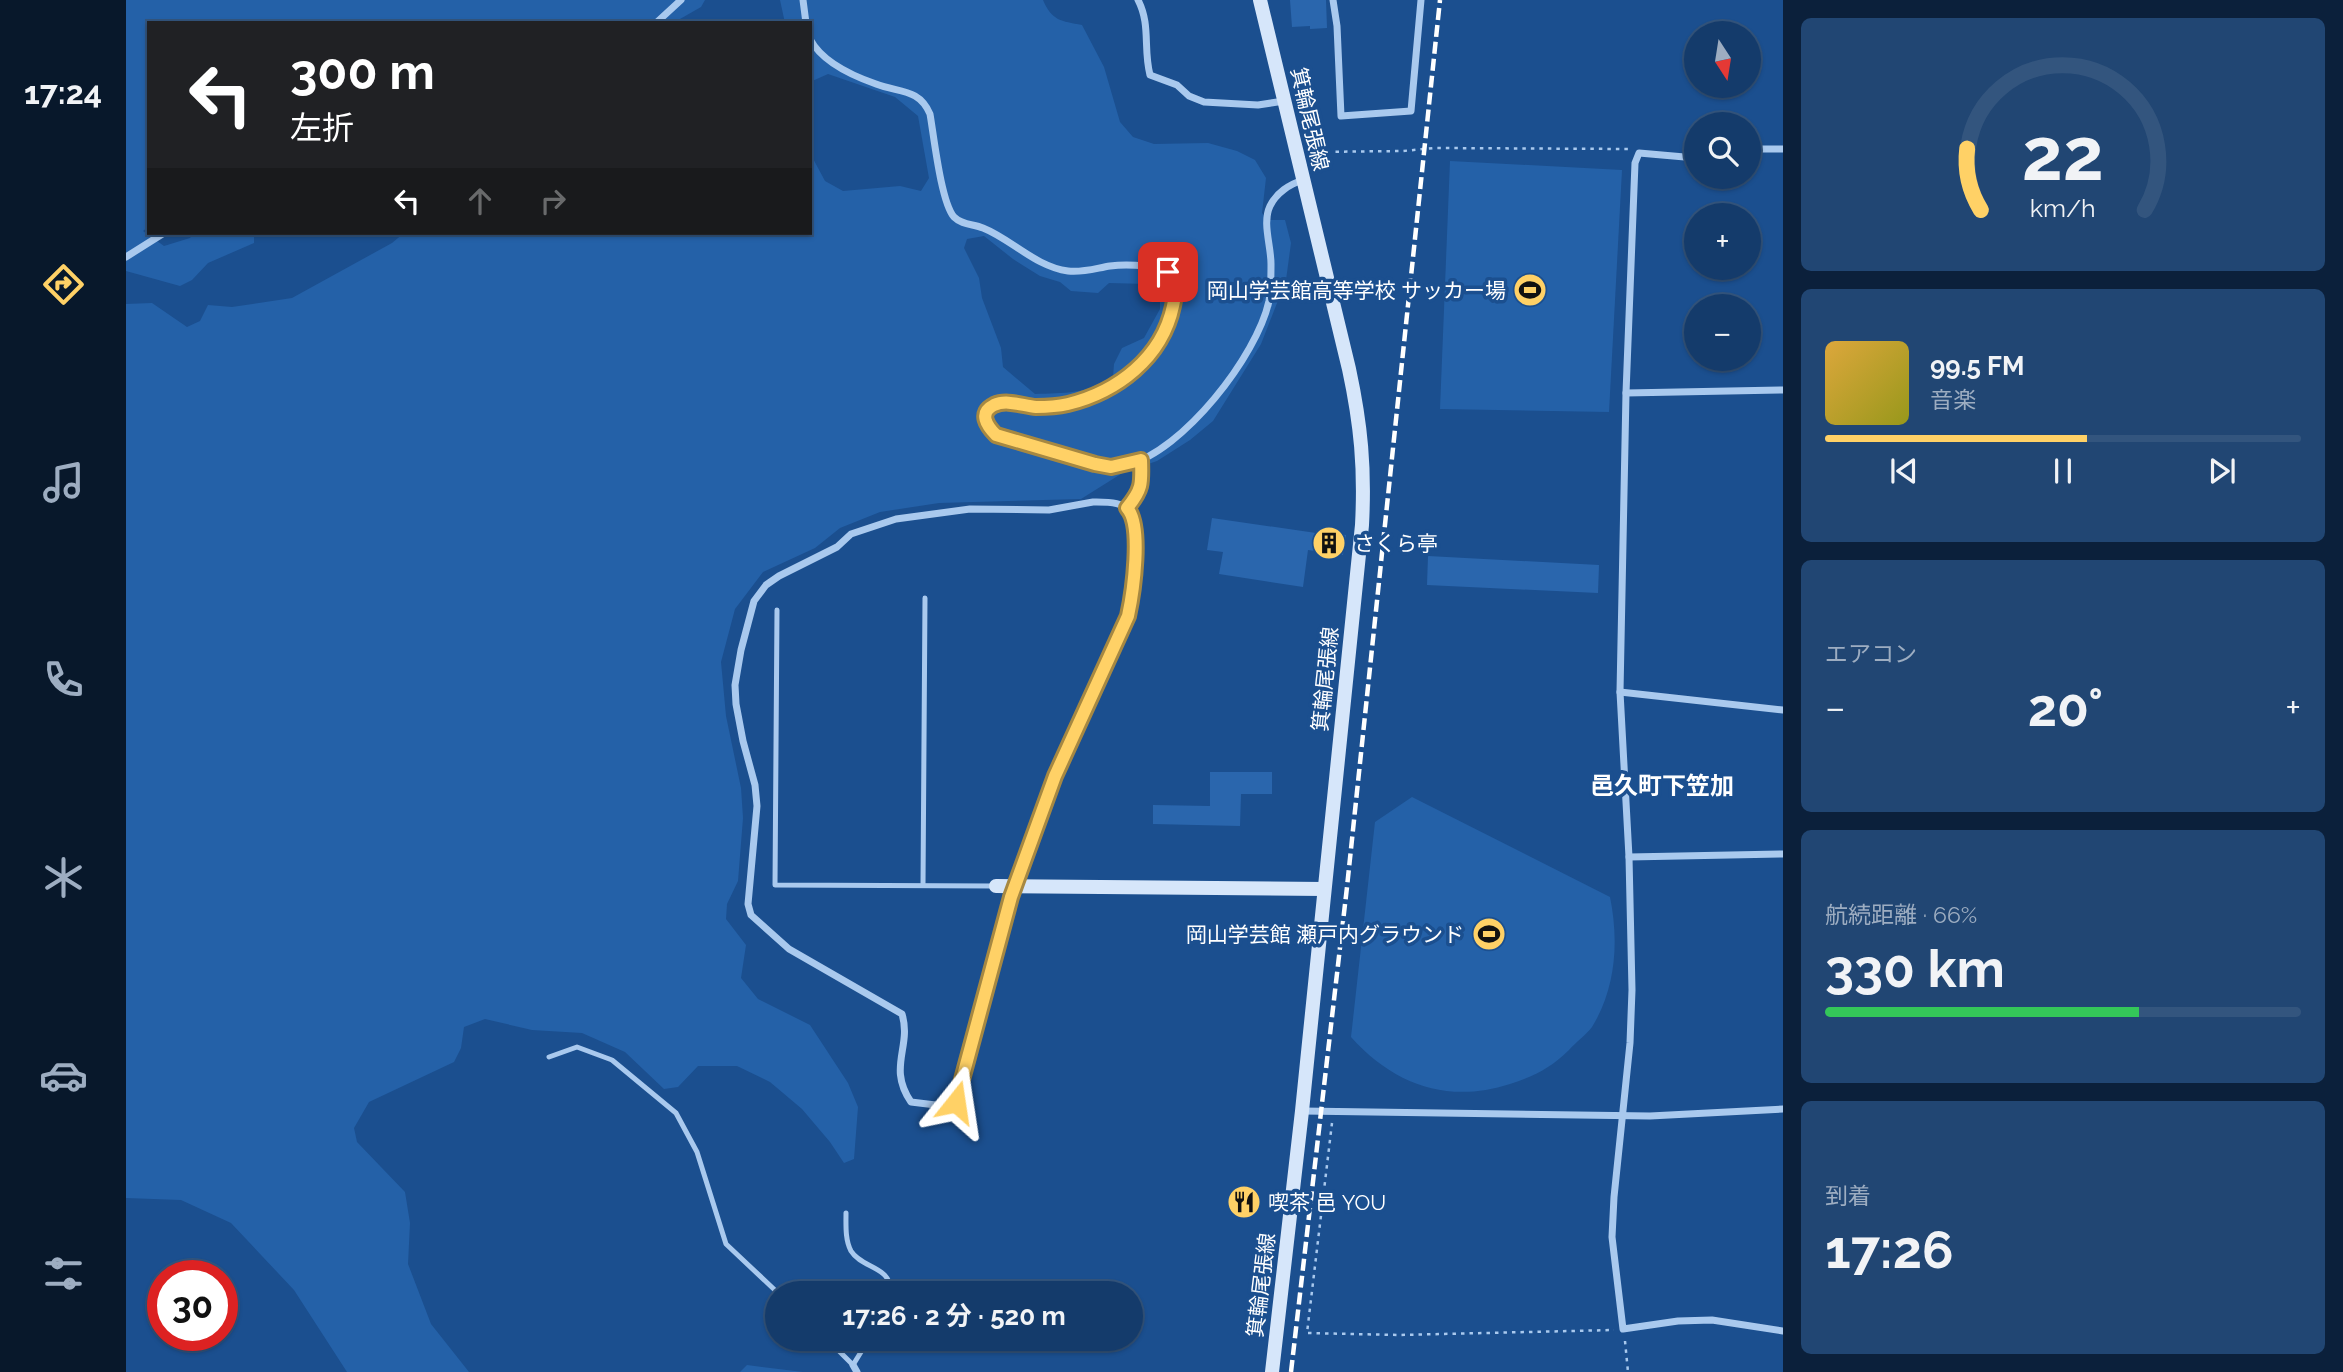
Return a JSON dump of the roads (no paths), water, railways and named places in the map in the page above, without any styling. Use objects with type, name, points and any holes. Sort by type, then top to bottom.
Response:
[{"type":"main road","name":"箕輪尾張線","points":[[1260,0],[1349,369],[1359,417],[1364,476],[1362,526],[1302,1111],[1272,1372]]},
{"type":"main road","points":[[996,886],[1324,889]]},
{"type":"street","points":[[658,21],[681,0]]},
{"type":"street","points":[[803,0],[806,21]]},
{"type":"street","points":[[1138,0],[1147,24],[1145,56],[1150,75],[1177,85],[1189,96],[1204,102],[1258,105],[1284,101]]},
{"type":"street","points":[[1333,0],[1337,26],[1341,116],[1411,111],[1421,0]]},
{"type":"street","points":[[812,42],[817,50],[846,72],[913,94],[926,104],[944,193],[949,210],[956,219],[983,228],[1018,251],[1068,271],[1133,265],[1158,268],[1175,279],[1176,292],[1172,312],[1153,352],[1141,366],[1116,385],[1067,404],[1037,407],[1010,402],[995,404],[988,410],[986,425],[996,435],[1095,464],[1111,467],[1141,460],[1171,441],[1209,407],[1255,340],[1269,300],[1269,207],[1278,194],[1295,182],[1303,180]]},
{"type":"street","points":[[1761,149],[1783,149]]},
{"type":"street","points":[[1684,157],[1639,153],[1635,163],[1626,393],[1620,692],[1629,857],[1632,1003],[1612,1237],[1623,1329],[1678,1321],[1712,1320],[1783,1331]]},
{"type":"street","points":[[126,257],[161,235]]},
{"type":"street","points":[[1626,393],[1783,390]]},
{"type":"street","points":[[1127,508],[1139,493],[1141,460]]},
{"type":"street","points":[[1093,502],[1114,502],[1127,508],[1133,515],[1136,530],[1132,598],[1128,616],[1055,776],[1016,886],[956,1102],[952,1107],[911,1102],[902,1088],[900,1075],[905,1024],[902,1014],[789,949],[751,915],[748,904],[756,796],[736,704],[736,685],[741,650],[754,601],[766,585],[779,576],[837,547],[851,534],[896,519],[970,509],[1049,510],[1093,502]]},
{"type":"street","points":[[1620,692],[1783,710]]},
{"type":"street","points":[[1629,857],[1783,855]]},
{"type":"street","points":[[1302,1111],[1650,1116],[1783,1109]]},
{"type":"lane","points":[[923,885],[925,598]]},
{"type":"lane","points":[[777,610],[775,885],[996,886]]},
{"type":"lane","points":[[549,1056],[577,1047],[612,1060],[676,1113],[697,1152],[726,1244],[765,1281]]},
{"type":"lane","points":[[846,1213],[847,1241],[852,1253],[883,1272],[889,1281]]},
{"type":"lane","points":[[839,1351],[855,1368],[863,1351]]},
{"type":"railway","points":[[1291,1372],[1347,887],[1440,0]]},
{"type":"place","name":"岡山学芸館高等学校 サッカー場","points":[[1530,290]]},
{"type":"place","name":"さくら亭","points":[[1329,543]]},
{"type":"place","name":"岡山学芸館 瀬戸内グラウンド","points":[[1489,934]]},
{"type":"place","name":"喫茶 邑 YOU","points":[[1244,1202]]},
{"type":"district","name":"邑久町下笠加","points":[[1662,785]]}]
